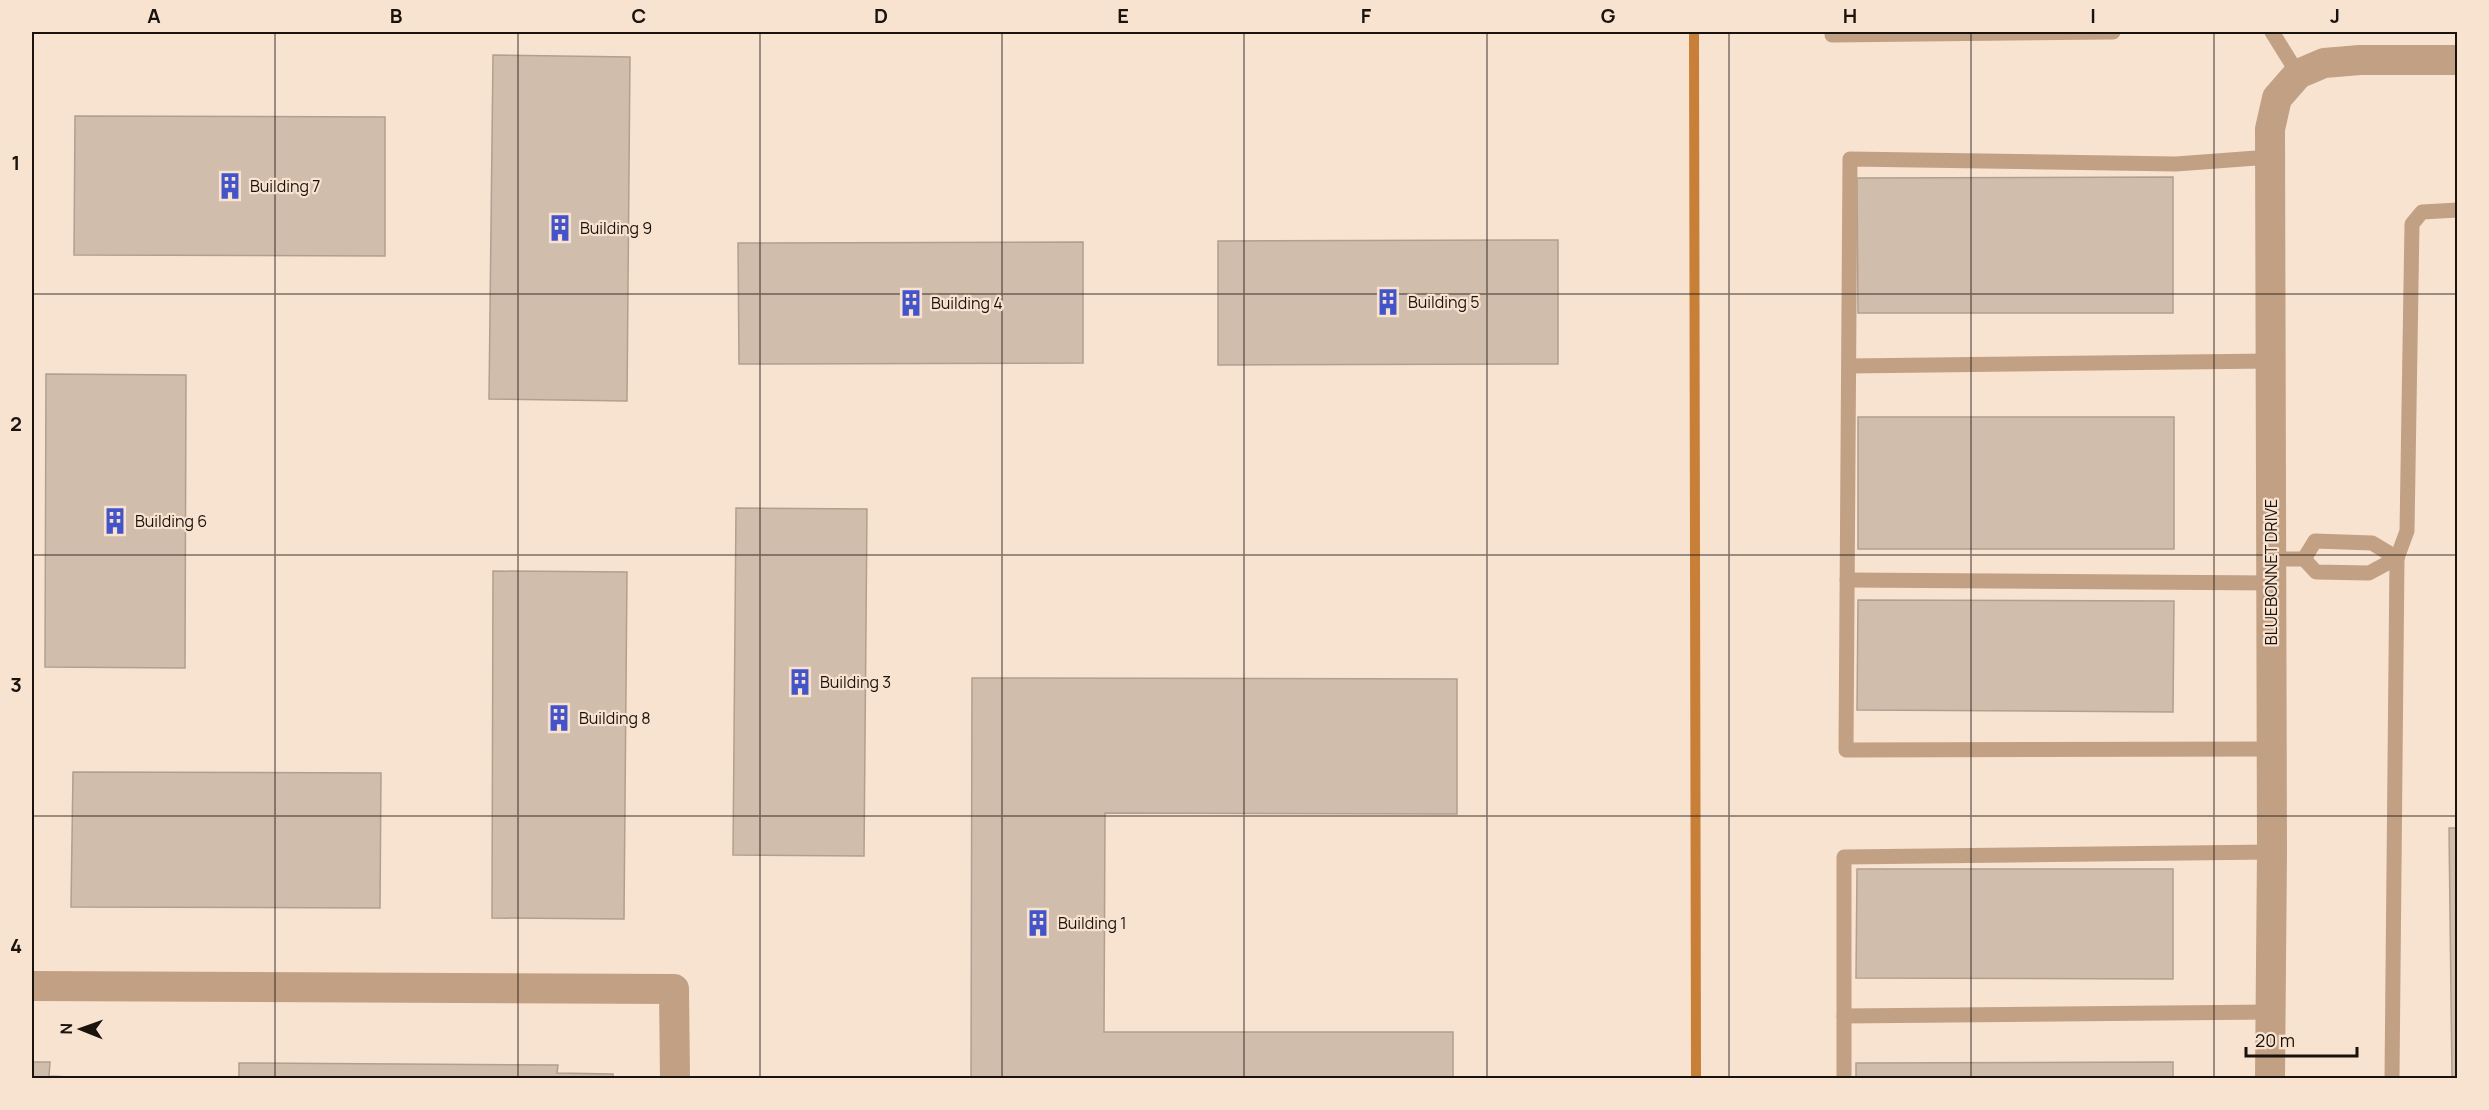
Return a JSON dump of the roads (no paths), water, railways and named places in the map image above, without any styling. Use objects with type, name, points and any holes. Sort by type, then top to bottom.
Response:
[{"type":"street","points":[[2298,74],[2324,63],[2457,60]]},
{"type":"street","name":"BLUEBONNET DRIVE","points":[[2270,1078],[2272,749],[2270,129],[2277,98],[2298,74]]},
{"type":"street","points":[[32,986],[674,989],[675,1078]]},
{"type":"lane","points":[[1832,32],[1832,35],[2113,32]]},
{"type":"lane","points":[[2272,32],[2298,74]]},
{"type":"lane","points":[[2270,157],[2176,164],[1850,159],[1846,750],[2272,749]]},
{"type":"lane","points":[[2392,1078],[2397,558],[2407,531],[2412,224],[2422,212],[2457,210]]},
{"type":"lane","points":[[1849,366],[2271,361]]},
{"type":"lane","points":[[1847,580],[2271,571],[2304,559],[2315,541],[2372,543],[2397,558]]},
{"type":"lane","points":[[2304,559],[2316,572],[2368,573],[2397,558]]},
{"type":"lane","points":[[1844,1078],[1844,857],[2272,852]]},
{"type":"lane","points":[[1844,1016],[2270,1012]]},
{"type":"waterway","points":[[1694,32],[1696,1078]]},
{"type":"place","name":"Building 7","points":[[230,186]]},
{"type":"place","name":"Building 9","points":[[560,228]]},
{"type":"place","name":"Building 5","points":[[1388,302]]},
{"type":"place","name":"Building 4","points":[[911,303]]},
{"type":"place","name":"Building 6","points":[[115,521]]},
{"type":"place","name":"Building 3","points":[[800,682]]},
{"type":"place","name":"Building 8","points":[[559,718]]},
{"type":"place","name":"Building 1","points":[[1038,923]]}]
